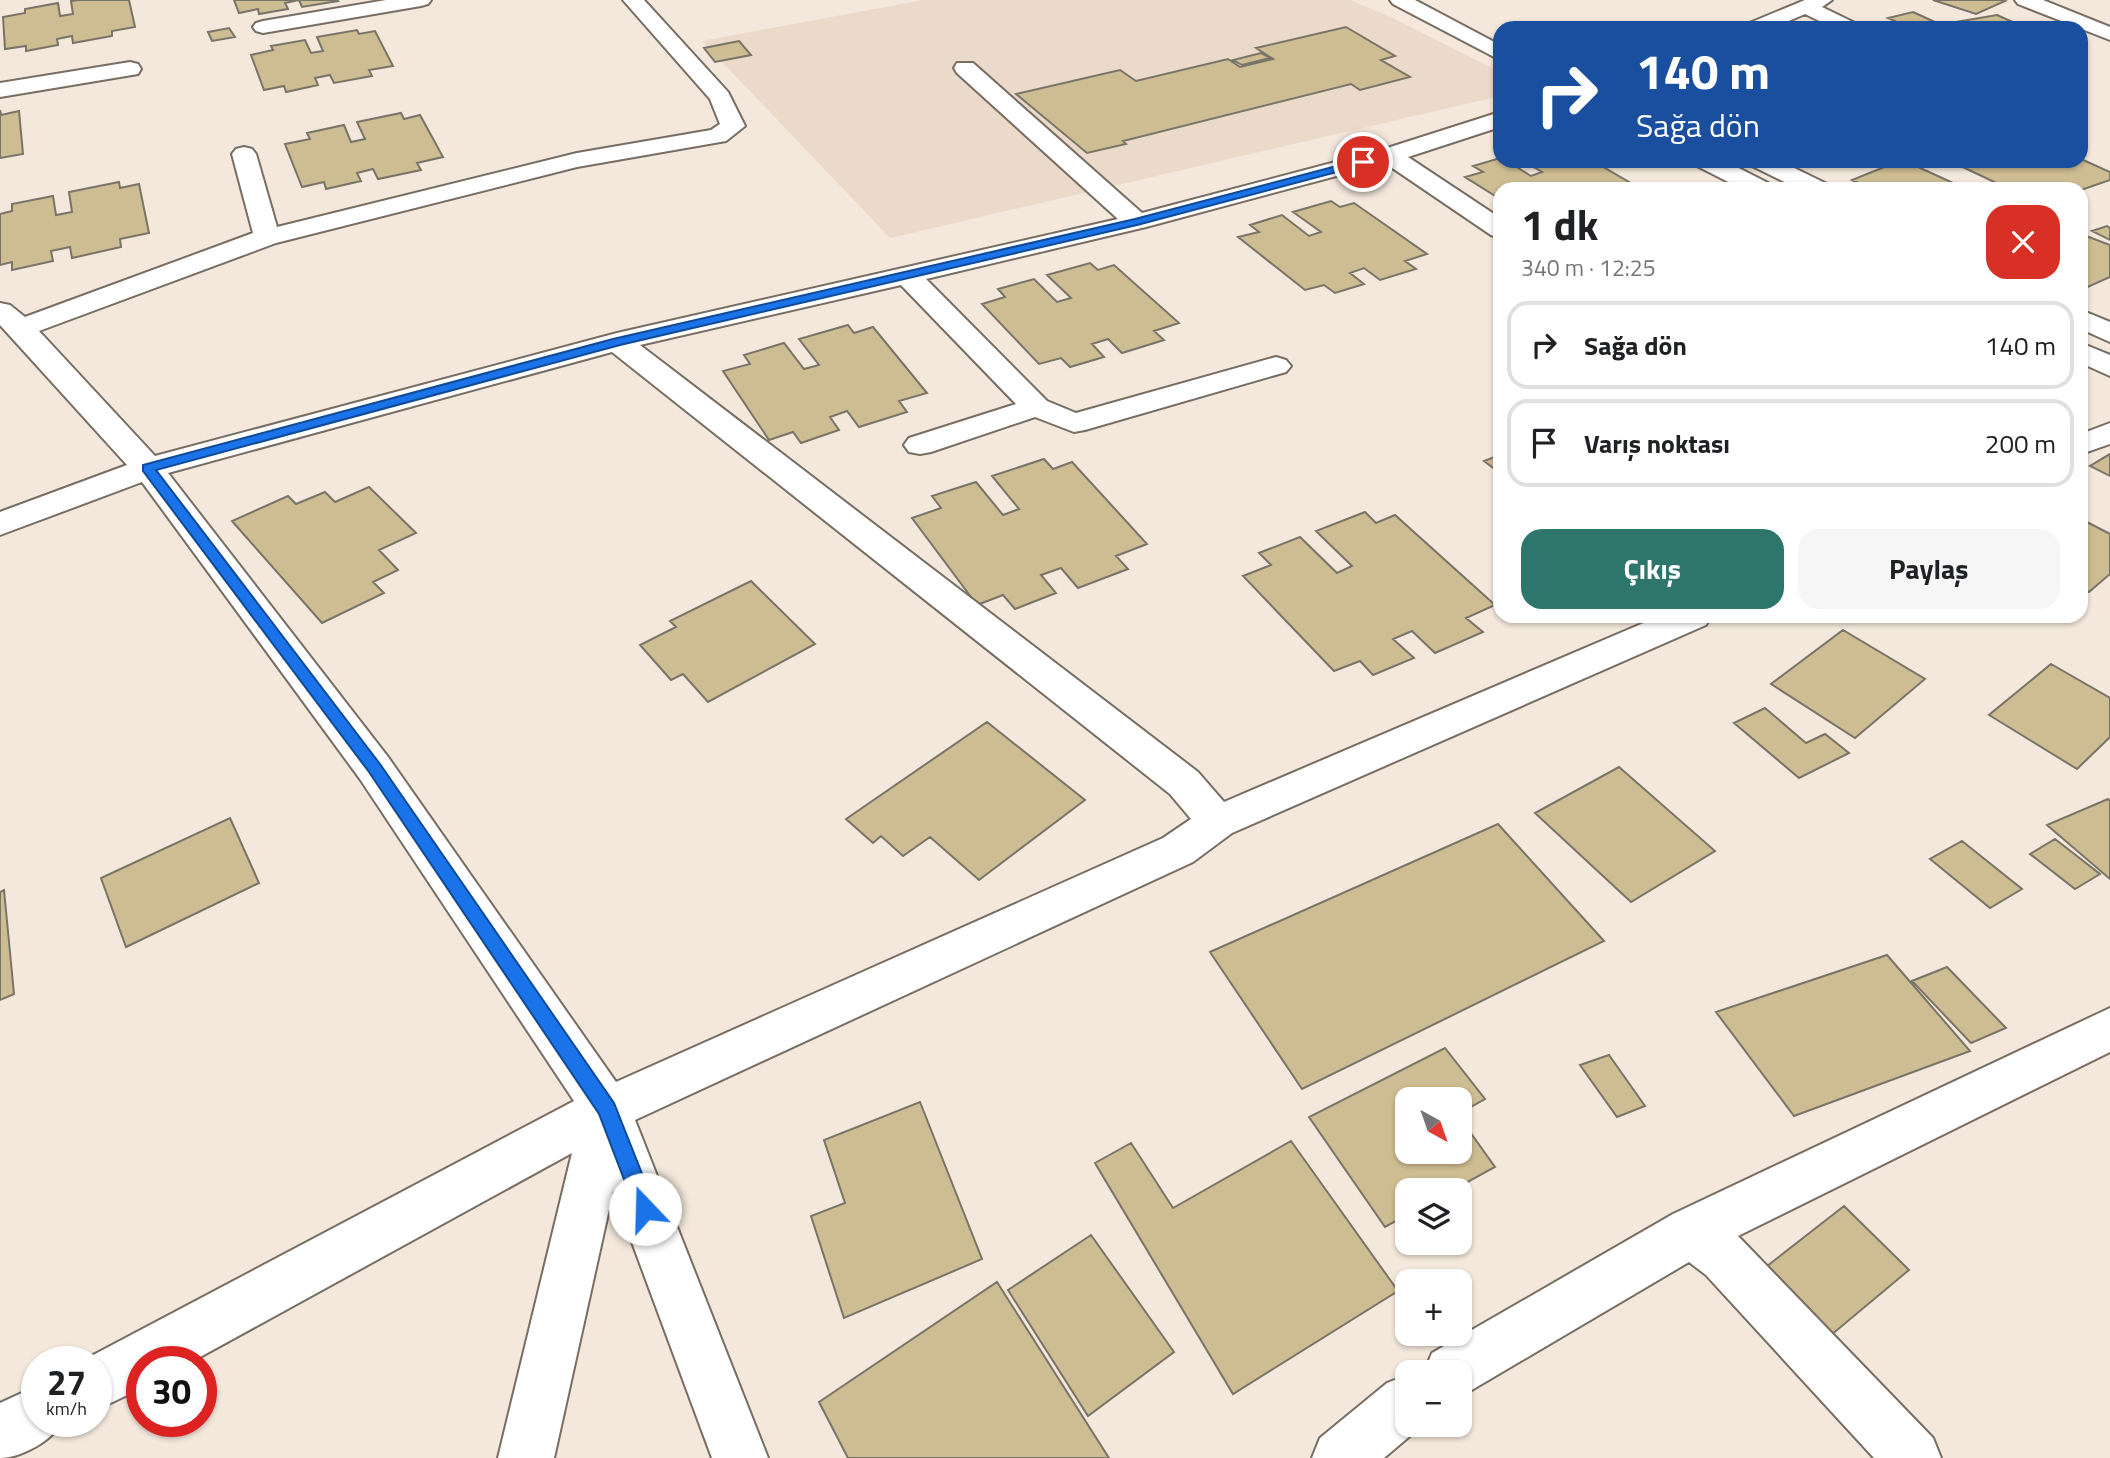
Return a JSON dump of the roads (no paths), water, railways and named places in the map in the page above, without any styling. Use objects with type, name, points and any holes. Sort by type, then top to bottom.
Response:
[{"type":"street","points":[[264,27],[421,0]]},
{"type":"street","points":[[633,0],[720,97],[733,126],[718,136],[577,160],[267,237],[11,320],[148,468],[374,768],[607,1109],[740,1458]]},
{"type":"street","points":[[1400,0],[1493,50]]},
{"type":"street","points":[[2025,0],[2078,21]]},
{"type":"street","points":[[1772,21],[1815,4],[1840,21]]},
{"type":"street","points":[[2088,25],[2110,34]]},
{"type":"street","points":[[965,68],[1137,222]]},
{"type":"street","points":[[0,90],[130,69]]},
{"type":"street","points":[[0,524],[148,468],[617,342],[1137,222],[1389,155],[1493,121]]},
{"type":"street","points":[[244,154],[267,237]]},
{"type":"street","points":[[1389,155],[1493,225]]},
{"type":"street","points":[[1720,168],[1747,182]]},
{"type":"street","points":[[1774,168],[1804,182]]},
{"type":"street","points":[[906,275],[1036,407],[1074,424],[1276,366]]},
{"type":"street","points":[[2088,322],[2110,333]]},
{"type":"street","points":[[617,342],[1184,783],[1218,822]]},
{"type":"street","points":[[2088,356],[2110,367]]},
{"type":"street","points":[[920,444],[1036,407]]},
{"type":"street","points":[[2088,442],[2110,432]]},
{"type":"street","points":[[112,1373],[607,1109],[1178,850],[1218,822],[1677,623]]},
{"type":"street","points":[[1472,1360],[1691,1232],[2110,1030]]},
{"type":"street","points":[[526,1458],[607,1109]]},
{"type":"street","points":[[1691,1232],[1724,1257],[1913,1458]]},
{"type":"street","points":[[1340,1458],[1395,1414]]},
{"type":"street","points":[[0,1434],[21,1423]]}]
